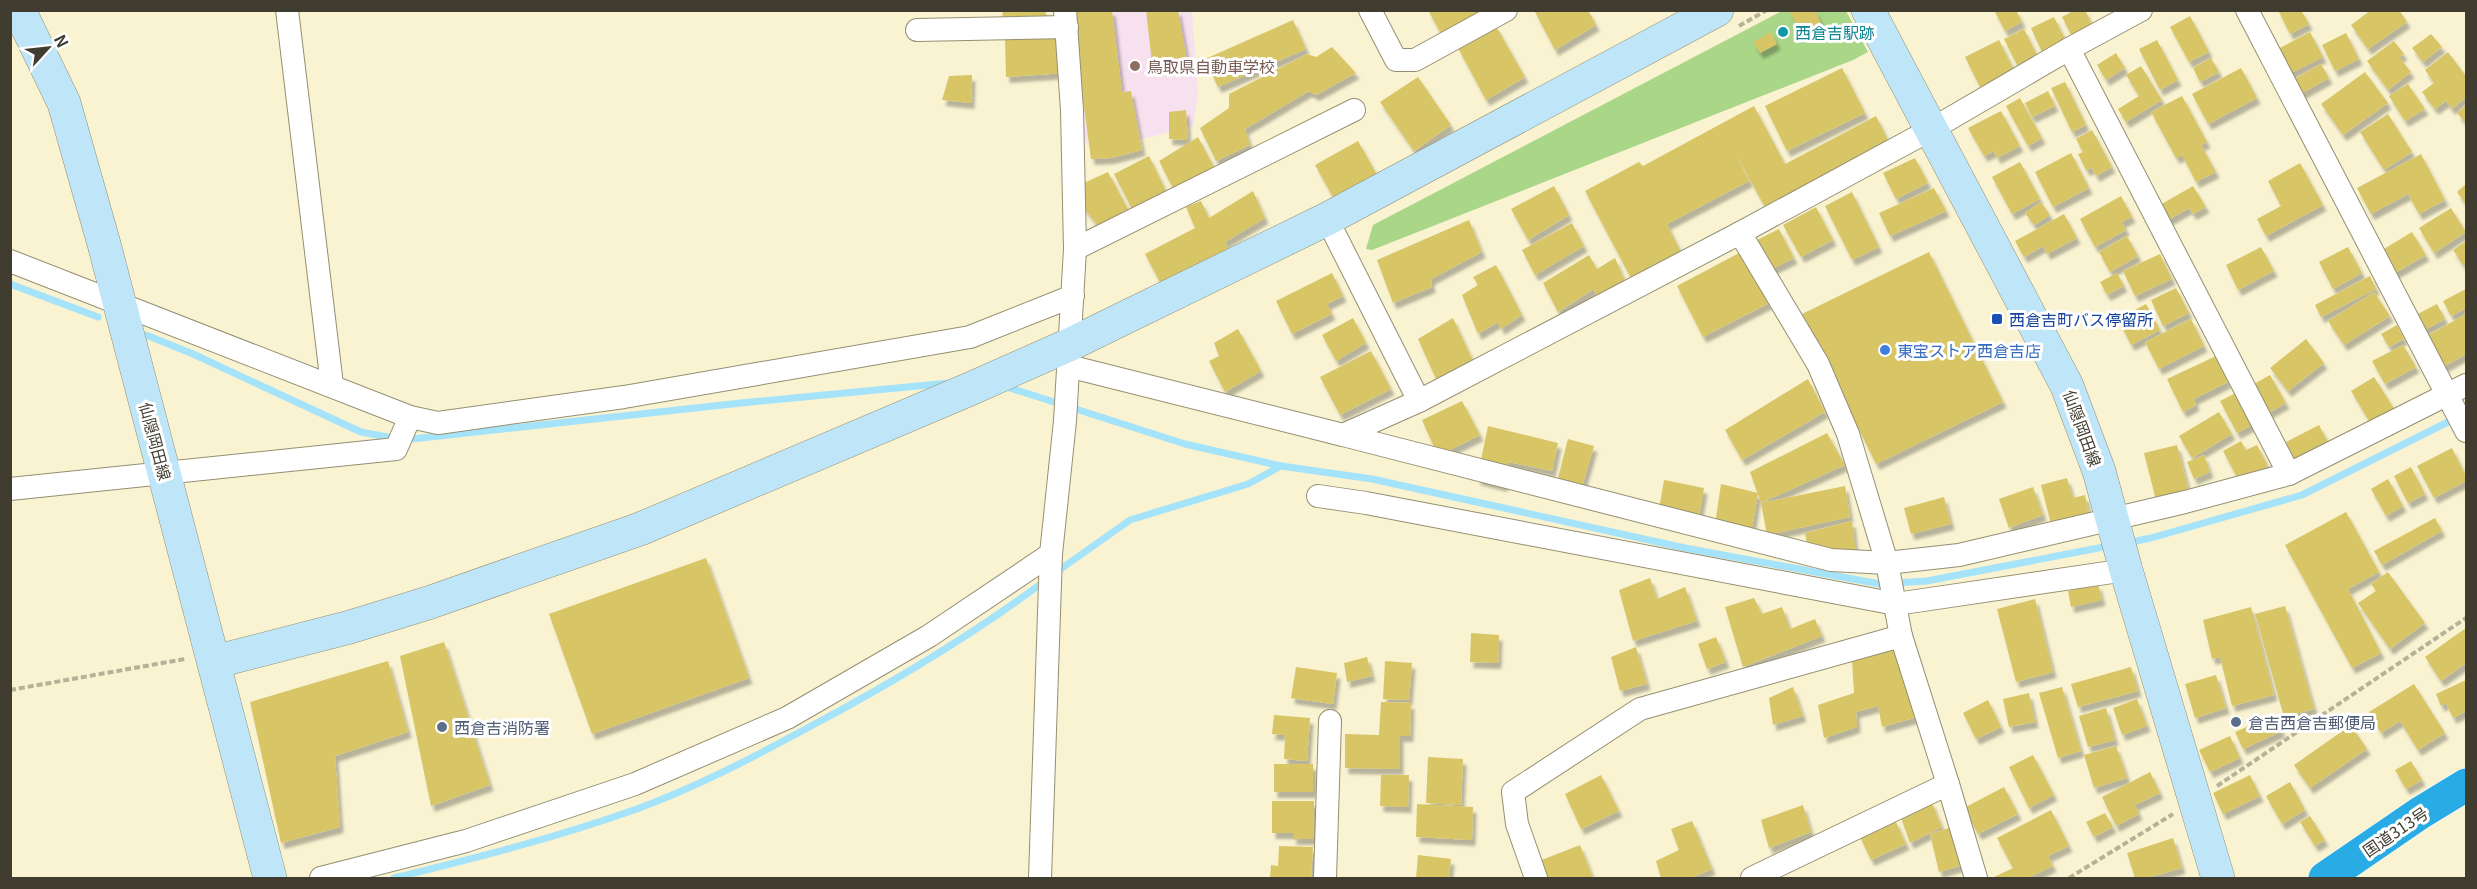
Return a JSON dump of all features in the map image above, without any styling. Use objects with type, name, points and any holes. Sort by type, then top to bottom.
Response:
[{"type":"highway","name":"国道313号","points":[[2325,879],[2420,813],[2466,785]]},
{"type":"main road","name":"仙隠岡田線","points":[[19,10],[63,103],[119,303],[270,879]]},
{"type":"main road","points":[[214,662],[350,627],[428,603],[640,529],[1011,370],[1069,355],[1717,10]]},
{"type":"main road","name":"仙隠岡田線","points":[[1868,10],[2067,386],[2099,471],[2218,879]]},
{"type":"street","points":[[286,10],[332,385]]},
{"type":"street","points":[[1370,10],[1396,60],[1415,60],[1504,11]]},
{"type":"street","points":[[1343,435],[1419,401],[1740,233],[1932,129],[2068,49],[2141,10]]},
{"type":"street","points":[[2247,10],[2457,390],[2466,430]]},
{"type":"street","points":[[917,30],[1066,19],[1072,110],[1075,249],[1065,421],[1051,560],[1040,879]]},
{"type":"street","points":[[2068,49],[2289,474]]},
{"type":"street","points":[[1075,249],[1354,110]]},
{"type":"street","points":[[1327,219],[1419,401]]},
{"type":"street","points":[[1740,233],[1822,374],[1848,434],[1887,562],[1901,636],[1976,879]]},
{"type":"street","points":[[10,261],[410,417],[438,423],[612,398],[970,337],[1073,296]]},
{"type":"street","points":[[1069,355],[1343,435],[1831,561],[1887,562],[1959,555],[2113,524],[2289,474],[2457,390]]},
{"type":"street","points":[[10,489],[396,448],[410,417]]},
{"type":"street","points":[[1318,496],[1896,604],[2125,566]]},
{"type":"street","points":[[321,879],[466,841],[624,788],[787,718],[929,636],[1051,560]]},
{"type":"street","points":[[1536,879],[1517,824],[1513,792],[1640,709],[1901,636]]},
{"type":"street","points":[[1325,879],[1330,721]]},
{"type":"street","points":[[1752,879],[1948,784]]},
{"type":"path","points":[[2069,879],[2195,801],[2466,618]]},
{"type":"path","points":[[10,690],[181,659],[214,662]]},
{"type":"shaded area","name":"鳥取県自動車学校","points":[[1069,11],[1192,11],[1198,94],[1193,126],[1115,146],[1079,142]]},
{"type":"green space","points":[[1782,11],[1846,11],[1868,52],[1853,60],[1372,250],[1366,249],[1373,225]]},
{"type":"building","points":[[1003,10],[1046,10],[1046,18],[1002,18]]},
{"type":"building","points":[[1071,10],[1112,10],[1122,92],[1131,91],[1142,150],[1111,158],[1091,159]]},
{"type":"building","points":[[1146,10],[1178,10],[1187,60],[1152,63]]},
{"type":"building","points":[[1428,10],[1483,10],[1441,34]]},
{"type":"building","points":[[1534,10],[1588,10],[1596,25],[1555,50]]},
{"type":"building","points":[[1789,10],[1815,10],[1821,23],[1801,33]]},
{"type":"building","points":[[1994,10],[2016,10],[2022,22],[2005,31]]},
{"type":"building","points":[[2075,10],[2085,10],[2094,28],[2073,38],[2062,17]]},
{"type":"building","points":[[2278,10],[2301,10],[2309,24],[2290,34]]},
{"type":"building","points":[[2371,10],[2399,10],[2407,22],[2368,49],[2351,25]]},
{"type":"building","points":[[2190,16],[2209,52],[2189,62],[2170,27]]},
{"type":"building","points":[[2054,17],[2067,43],[2043,54],[2031,28]]},
{"type":"building","points":[[1293,20],[1306,49],[1218,87],[1205,59]]},
{"type":"building","points":[[1496,26],[1525,77],[1486,100],[1458,48]]},
{"type":"building","points":[[2024,29],[2037,55],[2017,65],[2004,39]]},
{"type":"building","points":[[1771,32],[1777,44],[1760,53],[1753,42]]},
{"type":"building","points":[[2310,32],[2323,57],[2289,74],[2276,50]]},
{"type":"building","points":[[2346,33],[2359,59],[2335,71],[2322,45]]},
{"type":"building","points":[[1061,34],[1065,73],[1006,77],[1005,37]]},
{"type":"building","points":[[2431,34],[2442,47],[2423,62],[2412,48]]},
{"type":"building","points":[[1999,40],[2015,72],[1981,89],[1965,57]]},
{"type":"building","points":[[2157,40],[2178,80],[2160,90],[2139,49]]},
{"type":"building","points":[[2394,41],[2404,54],[2399,57],[2411,72],[2388,90],[2367,61]]},
{"type":"building","points":[[1332,47],[1356,73],[1316,95],[1309,91],[1245,129],[1250,145],[1216,161],[1200,128],[1229,108],[1229,94],[1307,54],[1316,57]]},
{"type":"building","points":[[2448,52],[2466,76],[2466,97],[2452,109],[2446,101],[2435,109],[2422,92],[2434,83],[2425,70]]},
{"type":"building","points":[[2116,53],[2125,68],[2106,80],[2097,65]]},
{"type":"building","points":[[2211,58],[2219,72],[2200,82],[2193,68]]},
{"type":"building","points":[[2321,64],[2329,78],[2295,97],[2287,83]]},
{"type":"building","points":[[2141,66],[2162,100],[2126,122],[2118,109],[2139,96],[2126,75]]},
{"type":"building","points":[[1842,68],[1865,113],[1787,151],[1765,106]]},
{"type":"building","points":[[2241,68],[2257,98],[2208,124],[2192,94]]},
{"type":"building","points":[[2365,72],[2388,103],[2343,135],[2321,104]]},
{"type":"building","points":[[972,75],[971,103],[942,100],[949,76]]},
{"type":"building","points":[[1418,77],[1451,125],[1414,151],[1380,102]]},
{"type":"building","points":[[2065,82],[2086,125],[2072,132],[2051,88]]},
{"type":"building","points":[[2408,84],[2425,109],[2405,121],[2389,96]]},
{"type":"building","points":[[2048,91],[2055,106],[2032,117],[2025,103]]},
{"type":"building","points":[[2182,96],[2207,142],[2201,145],[2216,172],[2196,182],[2182,155],[2176,158],[2151,112]]},
{"type":"building","points":[[2020,98],[2042,138],[2028,146],[2006,106]]},
{"type":"building","points":[[2466,105],[2466,123],[2457,113]]},
{"type":"building","points":[[1754,106],[1785,164],[1876,116],[1890,144],[1766,209],[1733,149],[1749,181],[1667,224],[1683,256],[1633,282],[1585,191],[1639,162],[1643,166]]},
{"type":"building","points":[[1186,110],[1188,140],[1169,139],[1169,112]]},
{"type":"building","points":[[2001,111],[2020,146],[1997,158],[1994,151],[1984,156],[1968,128]]},
{"type":"building","points":[[2388,114],[2412,152],[2384,170],[2360,132]]},
{"type":"building","points":[[2092,130],[2112,167],[2096,176],[2092,168],[2086,170],[2078,154],[2083,152],[2076,139]]},
{"type":"building","points":[[1198,137],[1215,169],[1174,190],[1159,161]]},
{"type":"building","points":[[1358,141],[1377,175],[1334,199],[1315,165]]},
{"type":"building","points":[[2071,153],[2089,188],[2053,207],[2035,172]]},
{"type":"building","points":[[2421,154],[2445,200],[2419,214],[2408,194],[2371,214],[2357,188]]},
{"type":"building","points":[[1149,156],[1167,193],[1133,211],[1114,174]]},
{"type":"building","points":[[1915,158],[1928,183],[1896,199],[1883,173]]},
{"type":"building","points":[[2020,162],[2040,199],[2012,214],[1992,177]]},
{"type":"building","points":[[2300,163],[2323,205],[2266,236],[2257,219],[2281,206],[2268,181]]},
{"type":"building","points":[[1108,172],[1129,211],[1100,228],[1077,200],[1077,186]]},
{"type":"building","points":[[2466,184],[2466,204],[2457,192]]},
{"type":"building","points":[[1554,186],[1569,215],[1528,240],[1511,209]]},
{"type":"building","points":[[2193,186],[2206,207],[2193,214],[2189,208],[2168,220],[2160,205]]},
{"type":"building","points":[[1934,188],[1946,211],[1890,236],[1879,213]]},
{"type":"building","points":[[1253,191],[1265,218],[1225,242],[1232,257],[1162,286],[1145,254],[1195,228],[1186,207],[1201,201],[1209,218]]},
{"type":"building","points":[[1852,192],[1879,247],[1852,260],[1825,206]]},
{"type":"building","points":[[2121,196],[2132,217],[2122,222],[2126,230],[2095,247],[2080,219]]},
{"type":"building","points":[[2041,202],[2050,215],[2034,225],[2025,213]]},
{"type":"building","points":[[1816,207],[1833,240],[1801,257],[1783,225]]},
{"type":"building","points":[[2451,208],[2466,232],[2434,253],[2419,228]]},
{"type":"building","points":[[2064,214],[2077,238],[2047,254],[2043,246],[2024,257],[2015,241]]},
{"type":"building","points":[[1469,220],[1482,252],[1431,279],[1432,287],[1393,303],[1377,260]]},
{"type":"building","points":[[1572,223],[1584,246],[1535,275],[1522,250]]},
{"type":"building","points":[[1779,229],[1794,258],[1772,269],[1757,240]]},
{"type":"building","points":[[2412,232],[2426,255],[2393,274],[2379,252]]},
{"type":"building","points":[[2127,236],[2138,256],[2110,272],[2099,252]]},
{"type":"building","points":[[2466,241],[2466,263],[2463,265],[2453,250]]},
{"type":"building","points":[[2261,247],[2274,271],[2238,290],[2226,265]]},
{"type":"building","points":[[2348,247],[2362,273],[2333,289],[2319,262]]},
{"type":"building","points":[[1741,252],[1769,303],[1703,337],[1677,286]]},
{"type":"building","points":[[1929,252],[2003,402],[1876,464],[1802,314]]},
{"type":"building","points":[[2160,254],[2172,279],[2135,296],[2123,271]]},
{"type":"building","points":[[1589,255],[1597,269],[1615,258],[1625,281],[1597,297],[1594,289],[1558,312],[1543,283]]},
{"type":"building","points":[[1496,265],[1522,315],[1501,329],[1498,322],[1478,334],[1462,295],[1478,285],[1473,277]]},
{"type":"building","points":[[1332,273],[1343,296],[1327,304],[1332,314],[1292,334],[1276,301]]},
{"type":"building","points":[[2117,273],[2124,286],[2107,295],[2100,282]]},
{"type":"building","points":[[2370,276],[2376,289],[2321,317],[2315,305]]},
{"type":"building","points":[[2176,288],[2189,313],[2163,326],[2151,300]]},
{"type":"building","points":[[2466,289],[2466,308],[2451,316],[2443,301]]},
{"type":"building","points":[[2374,292],[2390,316],[2344,345],[2328,321]]},
{"type":"building","points":[[2146,304],[2160,330],[2131,345],[2118,319]]},
{"type":"building","points":[[2437,304],[2445,319],[2422,331],[2414,316]]},
{"type":"building","points":[[2466,314],[2466,354],[2436,371],[2420,340]]},
{"type":"building","points":[[1353,318],[1366,343],[1336,361],[1322,335]]},
{"type":"building","points":[[1453,318],[1473,361],[1437,381],[1418,339]]},
{"type":"building","points":[[2191,319],[2204,346],[2159,369],[2145,342]]},
{"type":"building","points":[[2397,325],[2404,339],[2389,347],[2381,334]]},
{"type":"building","points":[[1238,329],[1261,371],[1225,392],[1209,361],[1219,356],[1214,343]]},
{"type":"building","points":[[2306,339],[2324,363],[2288,391],[2270,368]]},
{"type":"building","points":[[2403,345],[2416,367],[2385,384],[2372,361]]},
{"type":"building","points":[[1371,351],[1391,389],[1340,415],[1320,377]]},
{"type":"building","points":[[2216,356],[2228,382],[2194,399],[2196,405],[2183,412],[2167,379]]},
{"type":"building","points":[[2270,375],[2286,403],[2268,413],[2252,385]]},
{"type":"building","points":[[2374,377],[2395,410],[2371,424],[2351,391]]},
{"type":"building","points":[[1808,379],[1825,412],[1742,460],[1725,430]]},
{"type":"building","points":[[2236,393],[2252,425],[2237,433],[2220,401]]},
{"type":"building","points":[[1462,401],[1480,435],[1438,456],[1422,420]]},
{"type":"building","points":[[2219,412],[2232,434],[2192,458],[2179,436]]},
{"type":"building","points":[[2319,425],[2329,444],[2296,462],[2286,442]]},
{"type":"building","points":[[1488,426],[1558,443],[1552,471],[1509,462],[1504,486],[1477,479]]},
{"type":"building","points":[[1827,433],[1845,465],[1761,503],[1750,472]]},
{"type":"building","points":[[1568,439],[1594,446],[1581,490],[1555,490]]},
{"type":"building","points":[[2241,441],[2246,450],[2257,445],[2268,466],[2239,481],[2223,451]]},
{"type":"building","points":[[2177,445],[2190,496],[2157,504],[2144,453]]},
{"type":"building","points":[[2452,448],[2466,476],[2466,481],[2434,498],[2417,466]]},
{"type":"building","points":[[2204,455],[2210,472],[2194,479],[2187,462]]},
{"type":"building","points":[[2411,467],[2425,494],[2408,503],[2394,476]]},
{"type":"building","points":[[2067,478],[2073,498],[2085,495],[2089,514],[2051,524],[2041,485]]},
{"type":"building","points":[[2388,479],[2403,506],[2386,516],[2371,489]]},
{"type":"building","points":[[1664,480],[1704,488],[1699,516],[1659,509]]},
{"type":"building","points":[[1721,484],[1758,493],[1751,534],[1715,524]]},
{"type":"building","points":[[1845,486],[1850,517],[1767,535],[1761,503]]},
{"type":"building","points":[[2033,487],[2043,515],[2009,528],[1999,499]]},
{"type":"building","points":[[1944,497],[1951,524],[1911,534],[1904,508]]},
{"type":"building","points":[[2346,512],[2379,572],[2348,589],[2381,653],[2352,668],[2285,545]]},
{"type":"building","points":[[2435,518],[2442,531],[2382,565],[2374,551]]},
{"type":"building","points":[[1852,521],[1856,556],[1809,553],[1805,533]]},
{"type":"building","points":[[706,558],[749,678],[592,734],[549,614]]},
{"type":"building","points":[[2388,572],[2425,623],[2390,649],[2358,603],[2376,591],[2371,584]]},
{"type":"building","points":[[1650,578],[1657,599],[1685,587],[1697,621],[1633,641],[1619,590]]},
{"type":"building","points":[[2098,584],[2102,600],[2071,607],[2068,591]]},
{"type":"building","points":[[1754,598],[1762,614],[1782,607],[1790,629],[1815,619],[1822,636],[1743,667],[1725,607]]},
{"type":"building","points":[[2035,599],[2053,672],[2016,682],[1997,609]]},
{"type":"building","points":[[2285,606],[2314,709],[2284,717],[2255,614]]},
{"type":"building","points":[[2251,607],[2274,695],[2232,706],[2220,657],[2212,659],[2203,620]]},
{"type":"building","points":[[2466,628],[2466,663],[2441,681],[2425,657]]},
{"type":"building","points":[[1471,633],[1499,635],[1498,663],[1470,662]]},
{"type":"building","points":[[1716,637],[1726,662],[1707,669],[1698,644]]},
{"type":"building","points":[[444,642],[490,785],[431,806],[400,656]]},
{"type":"building","points":[[1895,646],[1917,717],[1882,727],[1878,706],[1856,712],[1857,727],[1824,738],[1818,705],[1854,693],[1852,660]]},
{"type":"building","points":[[1636,647],[1647,684],[1620,691],[1611,657]]},
{"type":"building","points":[[1367,657],[1372,676],[1347,682],[1344,663]]},
{"type":"building","points":[[388,661],[408,732],[335,756],[340,827],[281,843],[250,702]]},
{"type":"building","points":[[1385,661],[1412,663],[1409,700],[1383,699]]},
{"type":"building","points":[[1296,667],[1337,673],[1333,704],[1291,698]]},
{"type":"building","points":[[2131,667],[2138,691],[2078,707],[2071,684]]},
{"type":"building","points":[[2216,675],[2226,708],[2195,718],[2185,684]]},
{"type":"building","points":[[2466,680],[2466,711],[2453,718],[2446,703],[2441,706],[2436,694]]},
{"type":"building","points":[[2414,684],[2445,733],[2418,750],[2400,721],[2381,733],[2369,712]]},
{"type":"building","points":[[1793,687],[1803,716],[1773,725],[1769,698]]},
{"type":"building","points":[[2062,687],[2081,751],[2058,758],[2039,693]]},
{"type":"building","points":[[2029,693],[2035,722],[2009,727],[2003,699]]},
{"type":"building","points":[[2137,699],[2147,726],[2122,735],[2113,708]]},
{"type":"building","points":[[1988,700],[2001,727],[1976,739],[1963,713]]},
{"type":"building","points":[[1381,702],[1411,703],[1410,736],[1400,736],[1400,769],[1345,768],[1345,734],[1379,735]]},
{"type":"building","points":[[2106,708],[2115,740],[2088,747],[2079,716]]},
{"type":"building","points":[[1274,715],[1310,718],[1307,761],[1284,759],[1285,735],[1272,734]]},
{"type":"building","points":[[2274,715],[2282,731],[2243,749],[2235,732]]},
{"type":"building","points":[[2351,725],[2367,749],[2310,788],[2294,765]]},
{"type":"building","points":[[2230,736],[2240,758],[2210,772],[2199,750]]},
{"type":"building","points":[[2116,746],[2127,778],[2094,788],[2084,755]]},
{"type":"building","points":[[2033,755],[2054,795],[2029,808],[2009,767]]},
{"type":"building","points":[[1428,757],[1463,759],[1461,805],[1426,803]]},
{"type":"building","points":[[2411,761],[2422,780],[2406,789],[2395,770]]},
{"type":"building","points":[[1274,764],[1313,764],[1313,792],[1274,792]]},
{"type":"building","points":[[2150,772],[2160,793],[2135,805],[2139,814],[2116,826],[2102,797]]},
{"type":"building","points":[[1381,775],[1409,775],[1408,807],[1380,806]]},
{"type":"building","points":[[1601,775],[1619,811],[1581,829],[1565,794]]},
{"type":"building","points":[[2250,775],[2260,796],[2223,814],[2213,793]]},
{"type":"building","points":[[2290,782],[2305,810],[2282,824],[2266,796]]},
{"type":"building","points":[[2004,787],[2018,814],[1978,834],[1964,808]]},
{"type":"building","points":[[1272,801],[1314,801],[1314,839],[1293,839],[1293,833],[1272,833]]},
{"type":"building","points":[[1931,801],[1942,827],[1910,843],[1900,815]]},
{"type":"building","points":[[1417,804],[1473,807],[1472,840],[1416,837]]},
{"type":"building","points":[[1803,805],[1811,832],[1769,848],[1761,820]]},
{"type":"building","points":[[2051,810],[2069,846],[2048,856],[2053,866],[2028,878],[1992,878],[2013,868],[1997,838]]},
{"type":"building","points":[[2105,813],[2113,827],[2094,837],[2086,822]]},
{"type":"building","points":[[2310,816],[2325,840],[2315,846],[2300,822]]},
{"type":"building","points":[[1895,820],[1906,844],[1871,860],[1860,837]]},
{"type":"building","points":[[1692,821],[1712,869],[1691,878],[1661,878],[1656,861],[1679,850],[1671,829]]},
{"type":"building","points":[[1952,827],[1963,865],[1939,872],[1930,834]]},
{"type":"building","points":[[2173,838],[2182,868],[2147,878],[2135,878],[2127,853]]},
{"type":"building","points":[[1580,845],[1593,878],[1546,878],[1539,861]]},
{"type":"building","points":[[1279,846],[1313,847],[1311,878],[1270,878],[1271,865],[1278,866]]},
{"type":"building","points":[[1418,855],[1451,859],[1449,878],[1416,878]]},
{"type":"waterway","points":[[10,284],[98,317]]},
{"type":"waterway","points":[[146,335],[193,354],[361,432],[403,440],[949,383]]},
{"type":"waterway","points":[[1004,386],[1185,444],[1281,466],[1372,479],[1685,548],[1880,584],[1927,581],[2109,546]]},
{"type":"waterway","points":[[2126,543],[2302,495],[2456,418]]},
{"type":"waterway","points":[[1055,573],[1130,520],[1248,484],[1281,466]]},
{"type":"waterway","points":[[394,878],[575,830],[634,810],[702,782],[790,738],[902,675],[961,639],[1046,580]]},
{"type":"place","name":"西倉吉駅跡","points":[[1783,32]]},
{"type":"place","name":"鳥取県自動車学校","points":[[1135,66]]},
{"type":"place","name":"西倉吉町バス停留所","points":[[1997,319]]},
{"type":"place","name":"東宝ストア西倉吉店","points":[[1885,350]]},
{"type":"place","name":"倉吉西倉吉郵便局","points":[[2236,722]]},
{"type":"place","name":"西倉吉消防署","points":[[442,727]]}]
